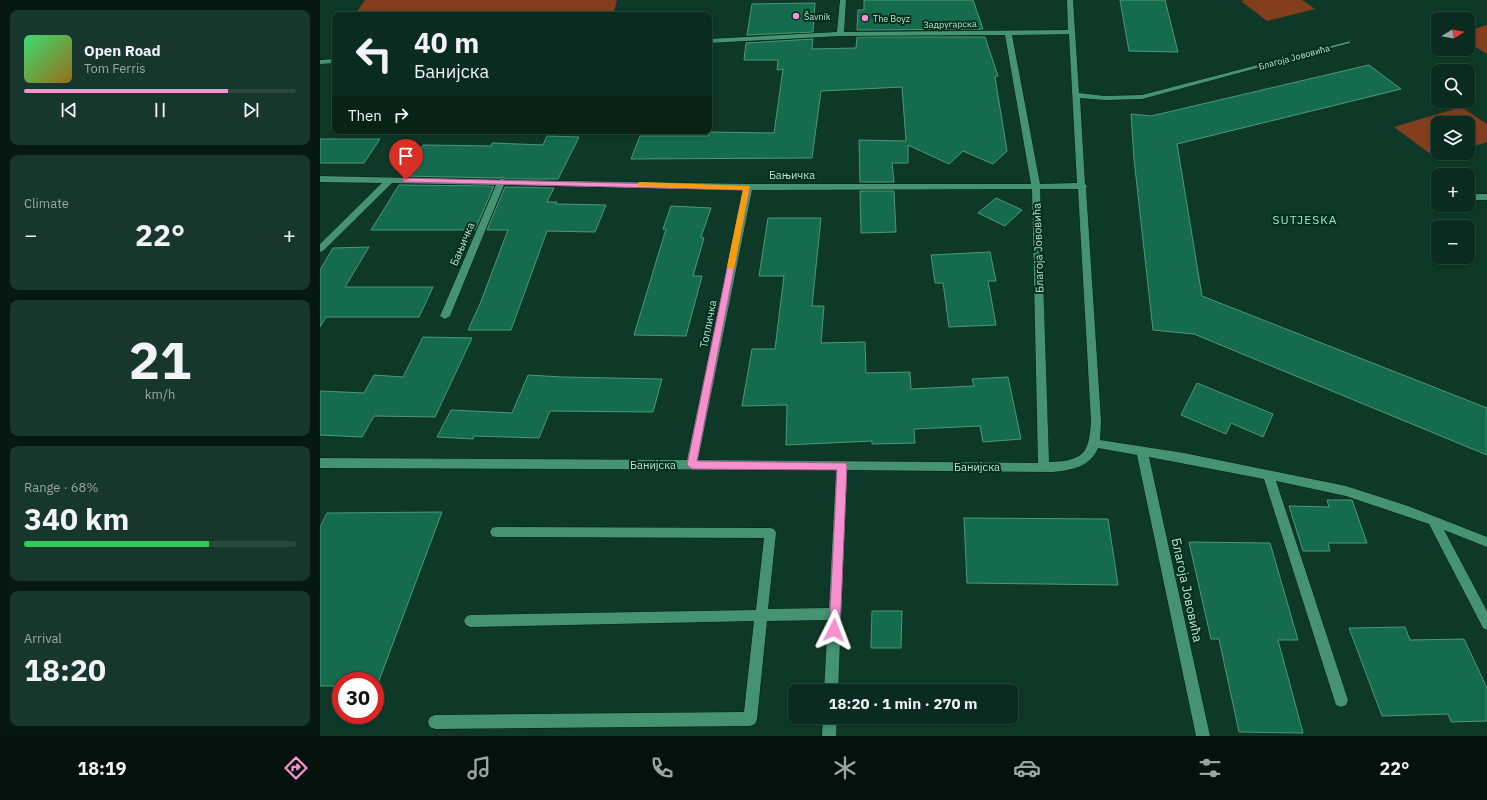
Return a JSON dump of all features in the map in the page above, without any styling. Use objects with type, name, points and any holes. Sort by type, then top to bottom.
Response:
[{"type":"street","points":[[840,34],[843,0]]},
{"type":"street","points":[[1070,0],[1083,186],[1096,421],[1094,443],[1184,458],[1346,491],[1433,521],[1487,542]]},
{"type":"street","name":"Задругарска","points":[[712,41],[840,34],[1072,32]]},
{"type":"street","name":"Благоја Јововића","points":[[1008,33],[1036,186],[1044,466]]},
{"type":"street","name":"Благоја Јововића","points":[[1076,95],[1105,98],[1142,97],[1348,42]]},
{"type":"street","points":[[320,62],[332,61]]},
{"type":"street","name":"Бањичка","points":[[320,179],[502,181],[748,188],[1083,186]]},
{"type":"street","points":[[320,249],[390,180]]},
{"type":"street","name":"Бањичка","points":[[445,316],[502,181]]},
{"type":"street","name":"Топличка","points":[[692,465],[748,188]]},
{"type":"street","points":[[1475,197],[1487,198]]},
{"type":"street","name":"Банијска","points":[[320,463],[975,468],[1070,464],[1083,461],[1091,453],[1094,443]]},
{"type":"street","name":"Благоја Јововића","points":[[1142,451],[1203,736]]},
{"type":"street","points":[[832,684],[842,466]]},
{"type":"street","points":[[1268,476],[1340,700]]},
{"type":"street","points":[[1433,521],[1487,624]]},
{"type":"street","points":[[435,722],[750,719],[770,533],[496,532]]},
{"type":"street","points":[[470,621],[835,614]]},
{"type":"street","points":[[828,736],[829,724]]},
{"type":"shaded area","points":[[365,0],[617,0],[614,12],[357,12]]},
{"type":"shaded area","points":[[1302,0],[1315,9],[1267,21],[1241,1]]},
{"type":"shaded area","points":[[1487,25],[1487,54],[1475,46],[1475,29]]},
{"type":"shaded area","points":[[1458,108],[1463,108],[1475,116],[1431,116],[1431,155],[1394,127]]},
{"type":"shaded area","points":[[1475,116],[1487,124],[1487,142],[1475,146]]},
{"type":"building","points":[[864,0],[973,0],[983,29],[857,30],[858,10],[864,10]]},
{"type":"building","points":[[1120,0],[1165,0],[1178,52],[1129,51]]},
{"type":"building","points":[[815,3],[813,32],[747,35],[752,4]]},
{"type":"building","points":[[857,37],[985,37],[998,76],[995,77],[1007,151],[993,164],[963,151],[949,164],[908,145],[908,163],[892,163],[894,182],[860,182],[859,140],[906,141],[902,87],[821,91],[812,158],[631,159],[640,136],[709,136],[709,134],[712,134],[712,132],[774,133],[783,69],[777,70],[778,60],[744,60],[746,43],[813,39],[812,49],[856,48]]},
{"type":"building","points":[[1369,65],[1401,89],[1177,144],[1202,296],[1487,408],[1487,455],[1194,334],[1153,330],[1134,159],[1131,114],[1151,116]]},
{"type":"building","points":[[547,136],[579,137],[558,179],[404,176],[423,145],[491,146],[492,143],[543,145]]},
{"type":"building","points":[[320,139],[380,139],[364,163],[320,163]]},
{"type":"building","points":[[399,185],[494,186],[475,230],[371,230]]},
{"type":"building","points":[[505,187],[554,188],[547,202],[557,202],[556,204],[606,205],[595,232],[547,231],[511,330],[468,330],[480,304],[508,230],[487,230]]},
{"type":"building","points":[[860,191],[894,191],[896,232],[861,233]]},
{"type":"building","points":[[996,198],[1022,210],[1005,226],[978,213]]},
{"type":"building","points":[[671,206],[711,208],[701,237],[704,238],[693,276],[702,276],[686,336],[634,335],[666,229],[663,229]]},
{"type":"building","points":[[768,218],[821,218],[812,306],[824,306],[821,343],[865,342],[866,373],[910,372],[911,389],[974,386],[972,379],[1008,377],[1021,439],[983,442],[980,426],[914,429],[915,443],[872,444],[872,441],[786,445],[787,405],[742,406],[752,349],[775,349],[784,276],[759,276]]},
{"type":"building","points":[[369,247],[345,287],[433,287],[419,317],[326,317],[320,327],[320,270],[333,248]]},
{"type":"building","points":[[990,252],[996,281],[988,281],[996,325],[949,327],[943,283],[935,283],[931,255]]},
{"type":"building","points":[[423,337],[472,338],[435,417],[374,416],[362,437],[320,435],[320,391],[364,393],[374,375],[403,377]]},
{"type":"building","points":[[528,375],[662,379],[653,412],[550,411],[539,438],[474,436],[473,439],[437,437],[451,410],[512,413]]},
{"type":"building","points":[[1197,383],[1273,414],[1263,437],[1231,423],[1226,434],[1181,415]]},
{"type":"building","points":[[1327,500],[1352,500],[1367,543],[1328,543],[1330,551],[1303,551],[1289,506],[1329,507]]},
{"type":"building","points":[[442,512],[382,672],[332,672],[332,686],[320,686],[320,527],[327,513]]},
{"type":"building","points":[[964,518],[1108,519],[1118,585],[967,583]]},
{"type":"building","points":[[1189,542],[1270,543],[1298,640],[1278,640],[1303,733],[1239,732],[1219,639],[1211,639]]},
{"type":"building","points":[[872,611],[902,611],[901,648],[871,648]]},
{"type":"building","points":[[1405,627],[1410,640],[1464,639],[1487,688],[1487,721],[1451,722],[1448,714],[1382,716],[1349,628]]},
{"type":"slow traffic","points":[[640,185],[748,188],[731,267]]},
{"type":"place","name":"Šavnik","points":[[796,16]]},
{"type":"place","name":"The Boyz","points":[[865,18]]},
{"type":"district","name":"SUTJESKA","points":[[1305,219]]},
{"type":"route","points":[[406,180],[502,181],[748,188],[692,465],[842,466],[834,630]]}]
